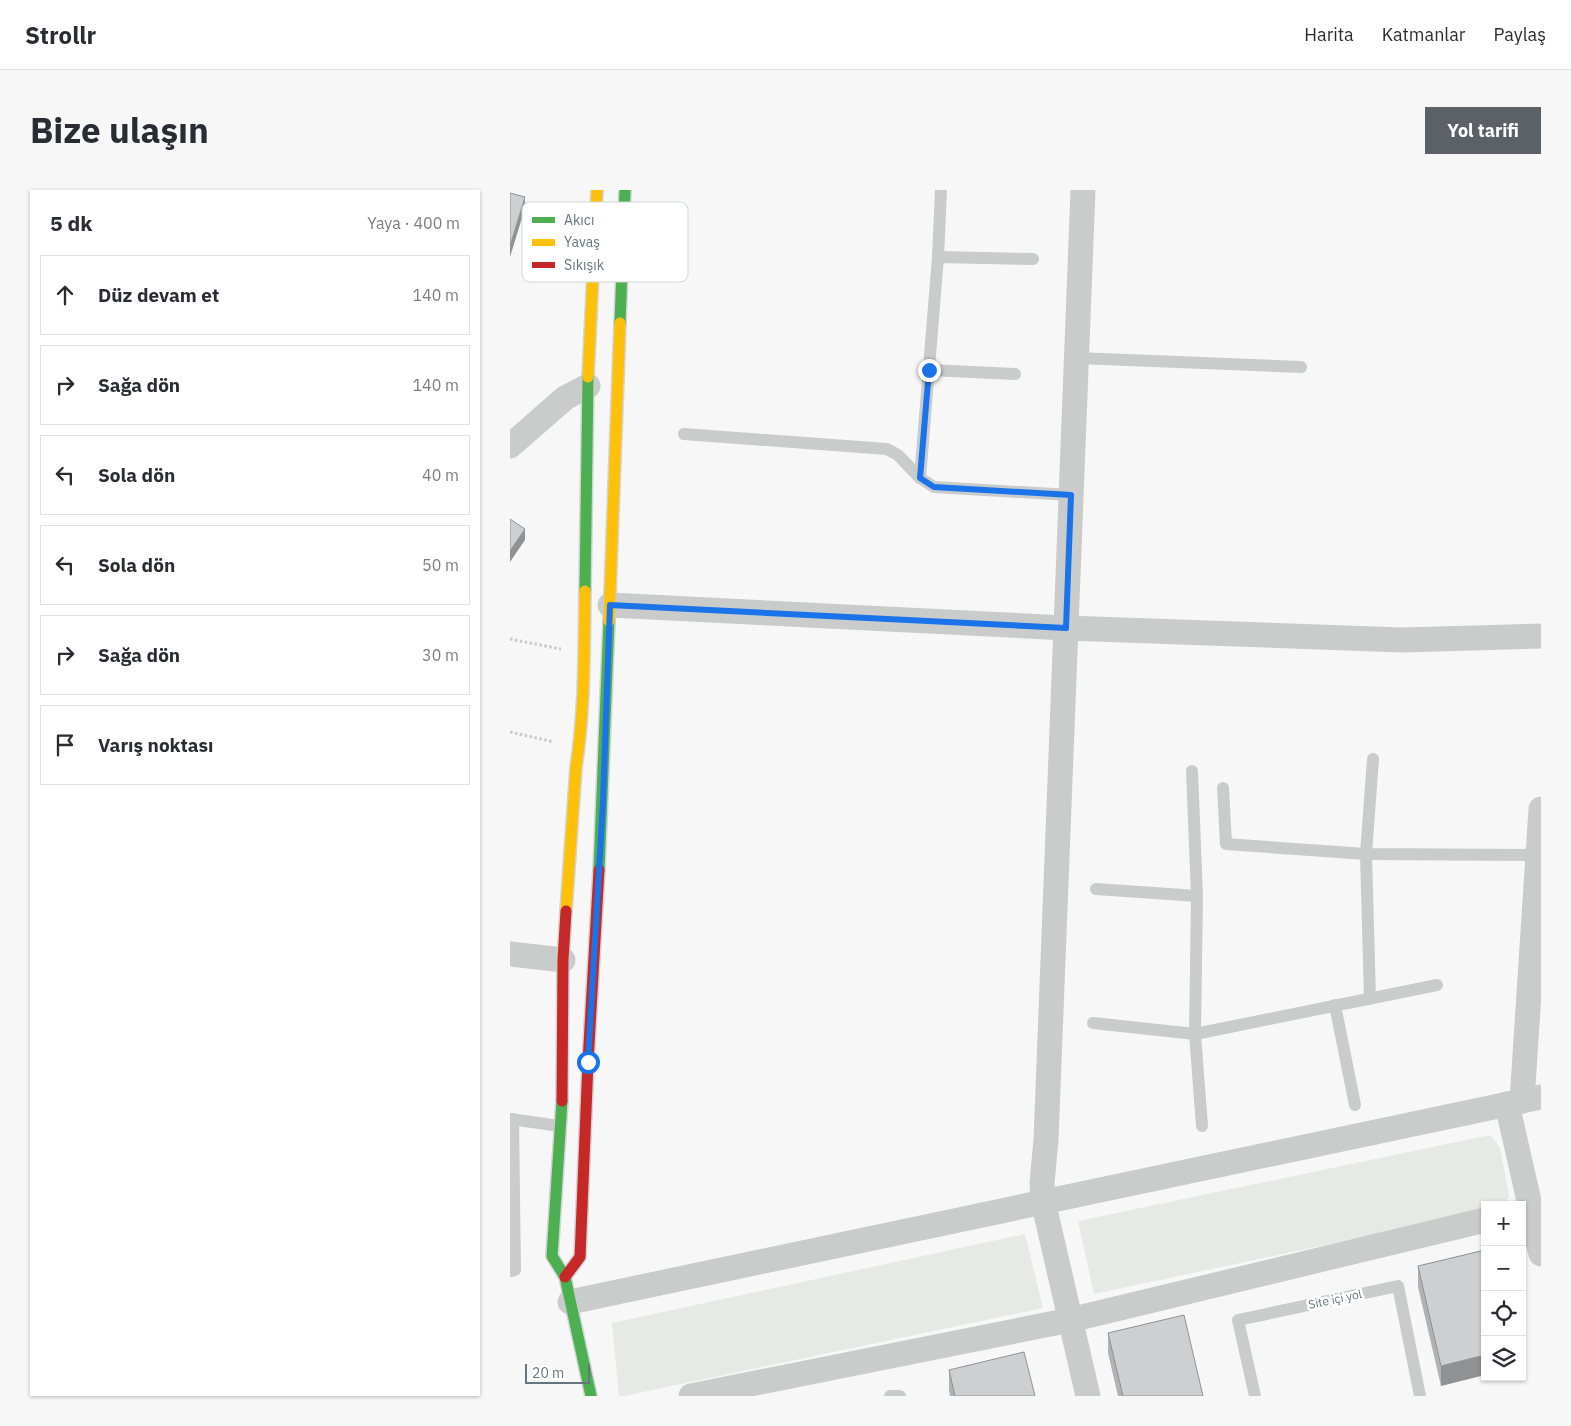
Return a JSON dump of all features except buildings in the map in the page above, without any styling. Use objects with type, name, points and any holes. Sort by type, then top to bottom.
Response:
[{"type":"street","points":[[1083,190],[1046,1140],[1042,1183],[1043,1201],[1088,1396]]},
{"type":"street","points":[[591,1396],[564,1278],[552,1256],[563,1086],[563,960],[584,654],[588,386],[593,282]]},
{"type":"street","points":[[564,1278],[580,1257],[603,801],[622,282]]},
{"type":"street","points":[[510,446],[565,398],[588,386]]},
{"type":"street","points":[[610,605],[1066,628],[1402,640],[1541,636]]},
{"type":"street","points":[[1541,809],[1523,1100],[1532,1209],[1541,1254]]},
{"type":"street","points":[[510,954],[563,960]]},
{"type":"street","points":[[570,1302],[1523,1100]]},
{"type":"street","points":[[691,1396],[748,1391],[1070,1320],[1481,1221]]},
{"type":"lane","points":[[920,478],[938,257],[941,190]]},
{"type":"lane","points":[[938,257],[1033,259]]},
{"type":"lane","points":[[1076,358],[1301,367]]},
{"type":"lane","points":[[929,370],[1015,374]]},
{"type":"lane","points":[[684,434],[887,449],[898,455],[920,478],[934,487],[1071,495]]},
{"type":"lane","points":[[1370,999],[1366,854],[1373,759]]},
{"type":"lane","points":[[1192,771],[1197,896],[1195,1034],[1202,1126]]},
{"type":"lane","points":[[1223,788],[1226,844],[1366,854],[1538,855]]},
{"type":"lane","points":[[1096,889],[1197,896]]},
{"type":"lane","points":[[563,960],[594,965]]},
{"type":"lane","points":[[1093,1023],[1195,1034],[1437,985]]},
{"type":"lane","points":[[1334,1005],[1355,1105]]},
{"type":"lane","points":[[510,1271],[515,1270],[511,1119],[560,1126]]},
{"type":"lane","name":"Site içi yol","points":[[1255,1396],[1238,1320],[1398,1286],[1420,1396]]},
{"type":"lane","points":[[890,1396],[900,1396]]},
{"type":"path","points":[[510,639],[584,654]]},
{"type":"path","points":[[510,732],[579,748]]},
{"type":"shaded area","points":[[1490,1135],[1500,1148],[1509,1196],[1506,1201],[1481,1201],[1481,1212],[1094,1294],[1078,1221]]},
{"type":"shaded area","points":[[1025,1234],[1043,1308],[619,1396],[612,1323]]},
{"type":"traffic: fast","points":[[625,190],[625,202]]},
{"type":"traffic: fast","points":[[620,323],[622,282]]},
{"type":"traffic: fast","points":[[585,591],[588,377]]},
{"type":"traffic: fast","points":[[599,870],[609,621]]},
{"type":"traffic: fast","points":[[562,1101],[552,1256],[565,1277],[591,1396]]},
{"type":"traffic: slow","points":[[596,202],[597,190]]},
{"type":"traffic: slow","points":[[588,377],[593,282]]},
{"type":"traffic: slow","points":[[609,621],[620,323]]},
{"type":"traffic: slow","points":[[566,911],[576,767],[583,702],[585,591]]},
{"type":"traffic: jam","points":[[565,1277],[580,1257],[588,1062],[599,870]]},
{"type":"traffic: jam","points":[[562,1101],[563,960],[566,911]]},
{"type":"route","points":[[588,1062],[603,801],[610,605],[1066,628],[1071,495],[934,487],[920,478],[929,370]]}]
